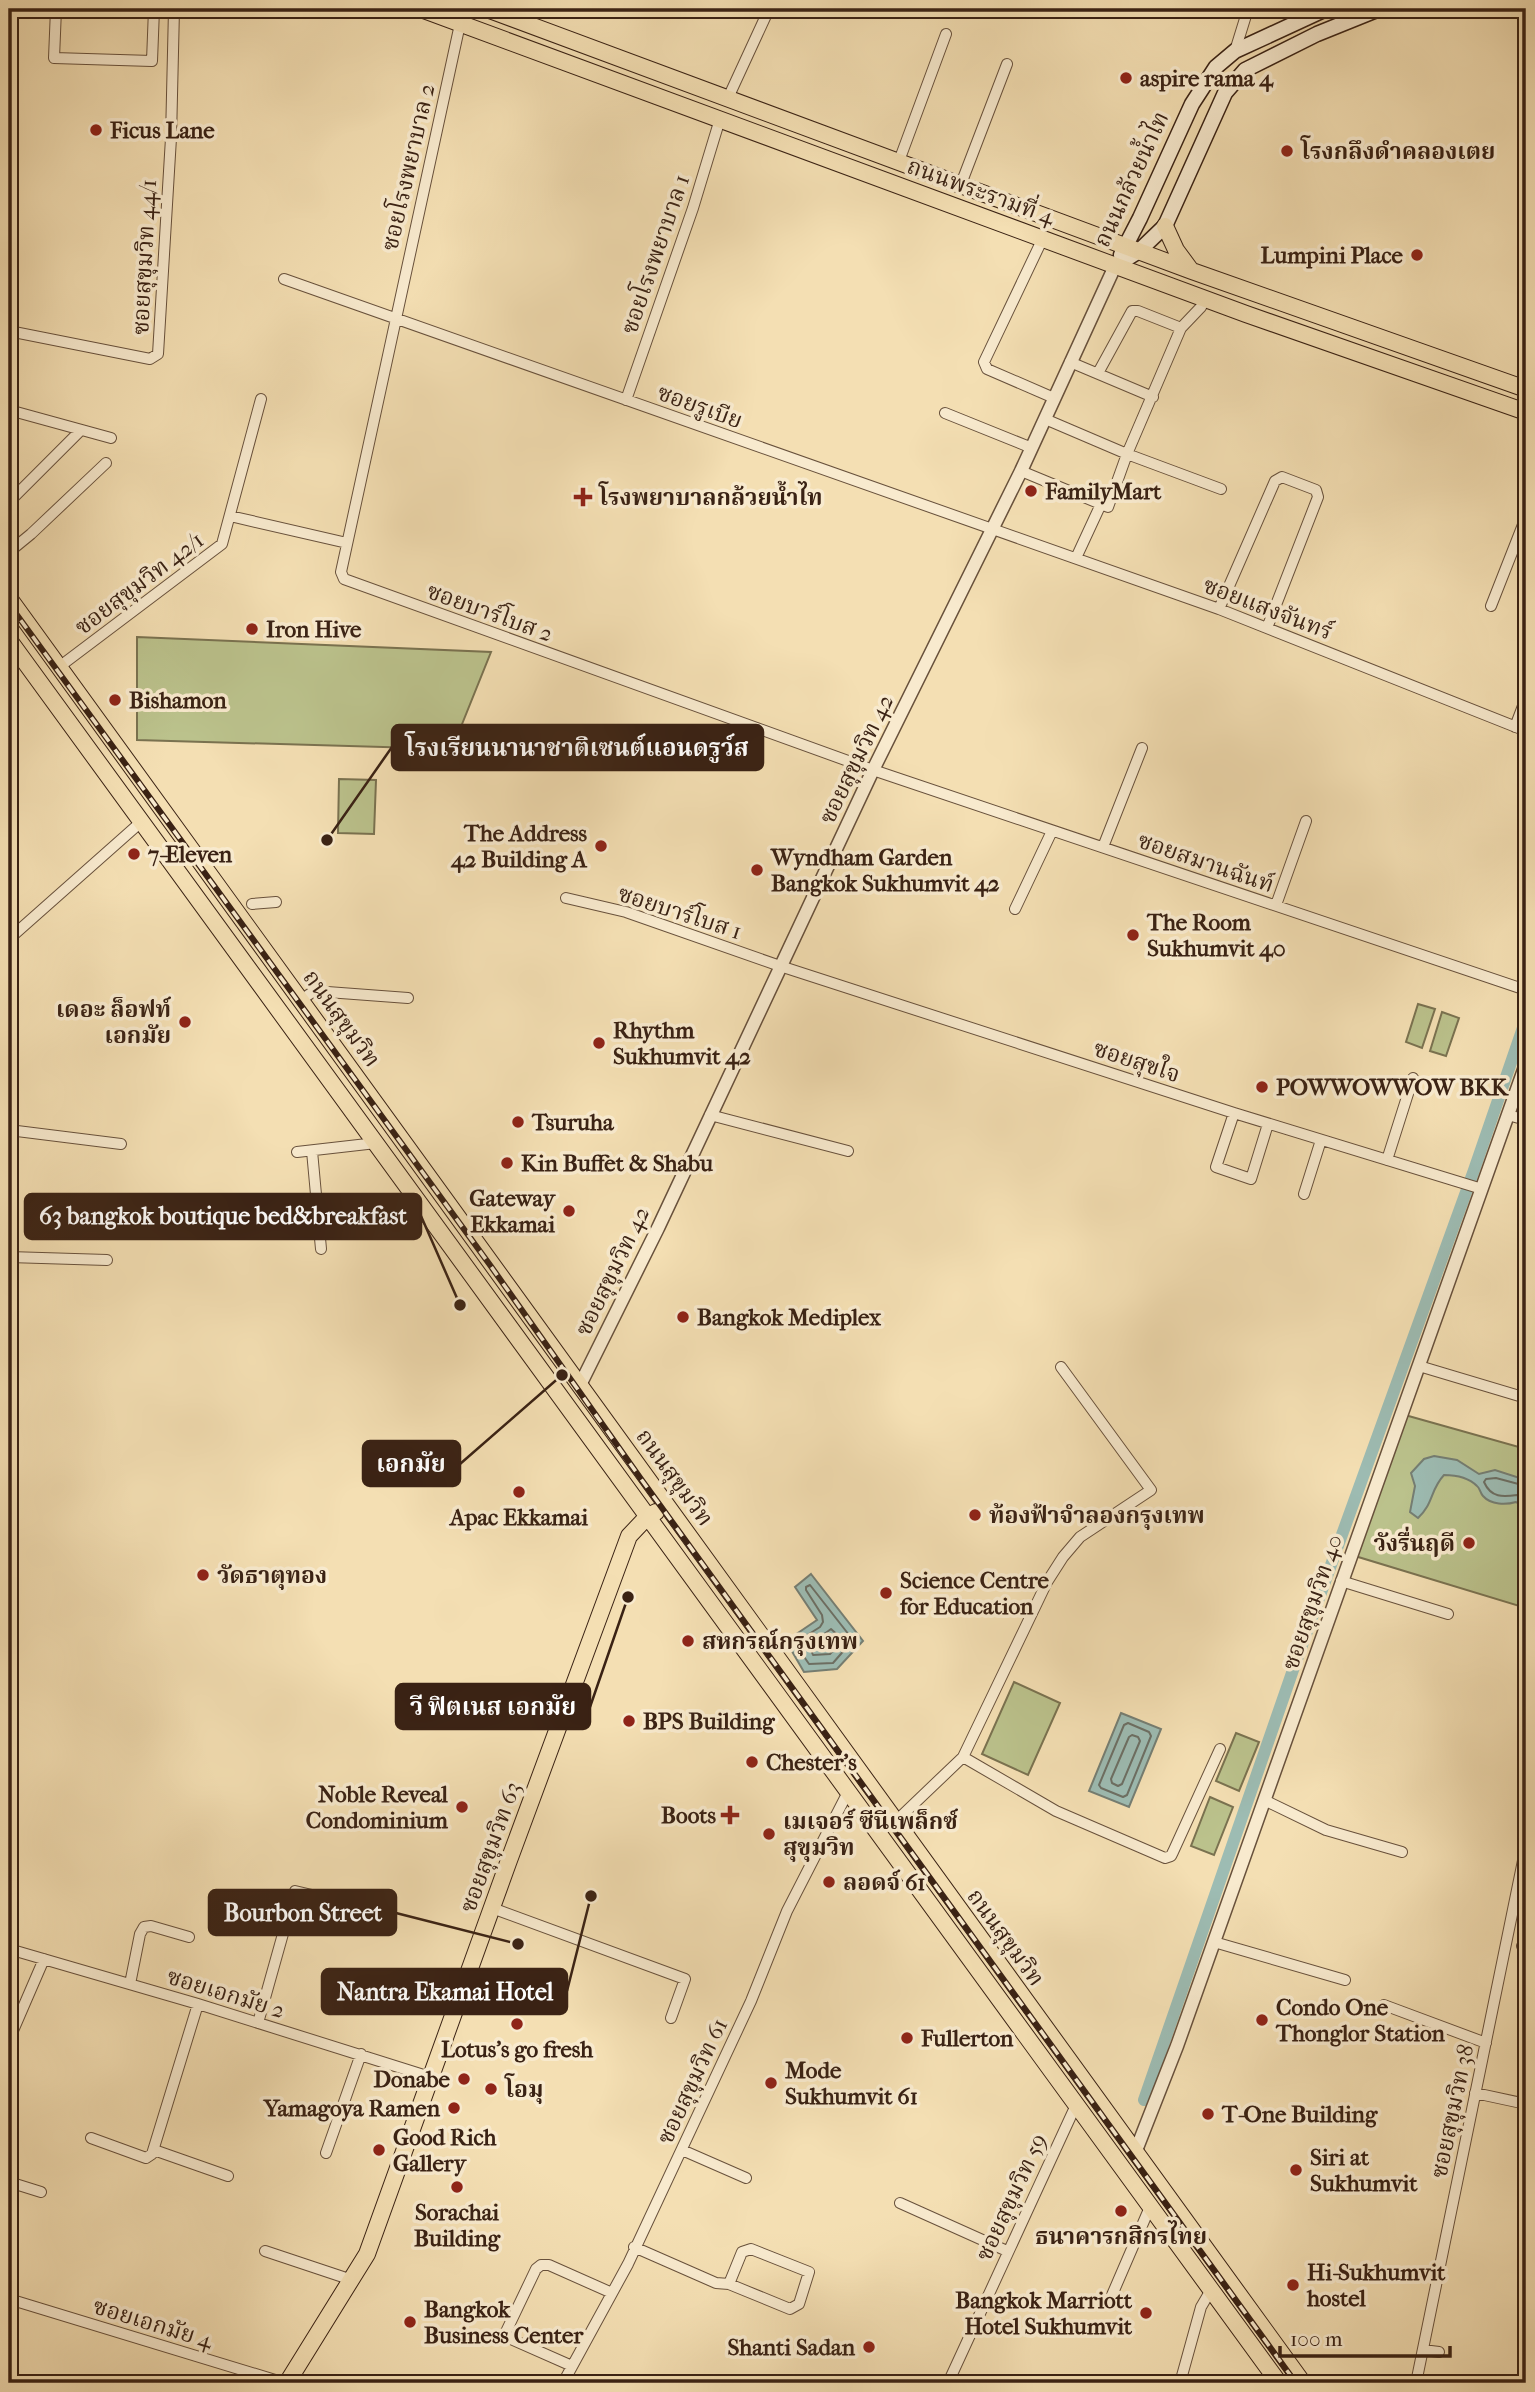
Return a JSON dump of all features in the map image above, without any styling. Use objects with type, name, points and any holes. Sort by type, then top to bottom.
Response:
[{"type":"main road","name":"ถนนพระรามที่ 4","points":[[421,9],[1205,299],[1526,412]]},
{"type":"main road","name":"ถนนพระรามที่ 4","points":[[487,9],[1192,271],[1526,389]]},
{"type":"main road","name":"ถนนกล้วยน้ำไท","points":[[1132,248],[1192,104],[1216,66],[1235,51],[1326,9]]},
{"type":"main road","name":"ถนนกล้วยน้ำไท","points":[[1115,266],[1132,248],[1165,226],[1225,93],[1245,70],[1317,34],[1379,9]]},
{"type":"main road","points":[[1235,51],[1245,70]]},
{"type":"main road","points":[[720,119],[728,98]]},
{"type":"main road","points":[[1165,226],[1176,250],[1192,271]]},
{"type":"main road","name":"ถนนสุขุมวิท","points":[[9,598],[1303,2383]]},
{"type":"main road","name":"ถนนสุขุมวิท","points":[[9,640],[1279,2383]]},
{"type":"main road","points":[[320,1067],[340,1053]]},
{"type":"main road","points":[[562,1399],[580,1385]]},
{"type":"main road","points":[[647,1517],[668,1506]]},
{"type":"main road","name":"ซอยสุขุมวิท 63","points":[[286,2383],[368,2253],[629,1536],[647,1517]]},
{"type":"main road","points":[[848,1792],[865,1780]]},
{"type":"main road","points":[[1120,2166],[1135,2153]]},
{"type":"street","points":[[56,9],[54,58],[152,61],[154,9]]},
{"type":"street","name":"ซอยสุขุมวิท 44/1","points":[[9,331],[150,359],[158,355],[174,9]]},
{"type":"street","points":[[728,98],[769,9]]},
{"type":"street","points":[[1235,51],[1248,9]]},
{"type":"street","name":"ซอยโรงพยาบาล 2","points":[[394,320],[460,24]]},
{"type":"street","points":[[899,161],[946,34]]},
{"type":"street","points":[[961,184],[1007,64]]},
{"type":"street","name":"ซอยโรงพยาบาล 1","points":[[626,400],[693,208],[720,119]]},
{"type":"street","points":[[1043,238],[984,362],[987,369],[1054,398]]},
{"type":"street","name":"ซอยสุขุมวิท 42","points":[[580,1385],[873,770],[1021,471],[1115,266]]},
{"type":"street","name":"ซอยรูเบีย","points":[[284,279],[394,320],[993,528]]},
{"type":"street","points":[[1021,471],[1108,507],[1181,328],[1205,299]]},
{"type":"street","points":[[1098,373],[1132,312],[1138,310],[1181,328]]},
{"type":"street","name":"ซอยบาร์โบส 2","points":[[394,320],[341,572],[344,579],[873,770]]},
{"type":"street","points":[[1070,362],[1153,397]]},
{"type":"street","name":"ซอยสุขุมวิท 42/1","points":[[59,667],[219,548],[225,539],[261,399]]},
{"type":"street","points":[[9,410],[111,438]]},
{"type":"street","points":[[945,413],[1032,447]]},
{"type":"street","points":[[1045,419],[1128,454],[1221,488]]},
{"type":"street","points":[[9,502],[81,430]]},
{"type":"street","points":[[9,552],[106,463]]},
{"type":"street","points":[[1219,609],[1278,478],[1282,477],[1316,490],[1318,497],[1267,628]]},
{"type":"street","points":[[1076,558],[1101,504]]},
{"type":"street","points":[[230,516],[347,543]]},
{"type":"street","points":[[1491,606],[1526,517]]},
{"type":"street","name":"ซอยแสงจันทร์","points":[[993,528],[1219,609],[1526,731]]},
{"type":"street","points":[[1515,727],[1526,698]]},
{"type":"street","points":[[1103,847],[1142,748]]},
{"type":"street","name":"ซอยสมานฉันท์","points":[[873,770],[1526,990]]},
{"type":"street","points":[[1276,905],[1306,821]]},
{"type":"street","points":[[9,939],[141,822]]},
{"type":"street","points":[[1015,909],[1052,831]]},
{"type":"street","name":"ซอยบาร์โบส 1","points":[[566,898],[626,912],[780,966]]},
{"type":"street","points":[[252,904],[276,902]]},
{"type":"street","name":"ซอยสุขใจ","points":[[780,966],[1268,1124],[1473,1186]]},
{"type":"street","points":[[301,1000],[314,991],[408,998]]},
{"type":"street","name":"ซอยสุขุมวิท 40","points":[[1135,2153],[1177,2046],[1419,1366],[1473,1186],[1508,1115],[1526,1064]]},
{"type":"street","points":[[1387,1160],[1413,1078]]},
{"type":"street","points":[[1234,1113],[1216,1167],[1251,1178],[1268,1124]]},
{"type":"street","points":[[710,1115],[848,1151]]},
{"type":"street","points":[[1508,1115],[1526,1120]]},
{"type":"street","points":[[9,1130],[121,1144]]},
{"type":"street","points":[[1304,1194],[1321,1140]]},
{"type":"street","points":[[297,1152],[376,1143]]},
{"type":"street","points":[[312,1151],[321,1248]]},
{"type":"street","points":[[9,1258],[107,1260]]},
{"type":"street","points":[[1419,1366],[1526,1398]]},
{"type":"street","points":[[895,1822],[962,1757],[1047,1582],[1063,1557],[1080,1537],[1151,1490],[1061,1367]]},
{"type":"street","points":[[1341,1581],[1448,1614]]},
{"type":"street","points":[[962,1757],[1056,1811],[1165,1858],[1174,1852],[1220,1749]]},
{"type":"street","name":"ซอยสุขุมวิท 61","points":[[563,2383],[612,2293],[682,2150],[751,2001],[787,1911],[848,1792]]},
{"type":"street","points":[[1264,1800],[1326,1829],[1402,1852]]},
{"type":"street","name":"ซอยสุขุมวิท 38","points":[[1416,2383],[1526,1846]]},
{"type":"street","points":[[258,2023],[295,1891],[371,1909]]},
{"type":"street","points":[[492,1908],[685,1979],[671,2018]]},
{"type":"street","points":[[130,1984],[140,1934],[144,1927],[151,1926],[189,1937]]},
{"type":"street","points":[[1214,1942],[1345,1980]]},
{"type":"street","name":"ซอยเอกมัย 2","points":[[9,1949],[198,2004],[430,2077]]},
{"type":"street","points":[[9,2040],[44,1959]]},
{"type":"street","points":[[91,2138],[146,2158],[150,2157],[198,2004]]},
{"type":"street","points":[[1384,2005],[1486,2043]]},
{"type":"street","points":[[326,2153],[361,2054]]},
{"type":"street","points":[[1475,2093],[1526,2104]]},
{"type":"street","name":"ซอยสุขุมวิท 59","points":[[948,2383],[1076,2105]]},
{"type":"street","points":[[154,2150],[228,2176]]},
{"type":"street","points":[[682,2150],[746,2178]]},
{"type":"street","points":[[9,2182],[41,2192]]},
{"type":"street","points":[[900,2203],[1007,2251]]},
{"type":"street","points":[[1109,2302],[1150,2207]]},
{"type":"street","points":[[634,2247],[716,2283],[729,2284],[790,2309],[799,2304],[810,2276],[807,2270],[751,2249],[742,2252],[729,2284]]},
{"type":"street","points":[[265,2250],[352,2280]]},
{"type":"street","points":[[572,2366],[504,2336],[536,2269],[541,2265],[549,2265],[612,2293]]},
{"type":"street","points":[[1180,2383],[1201,2307],[1211,2290]]},
{"type":"street","name":"ซอยเอกมัย 4","points":[[9,2299],[286,2383]]},
{"type":"street","points":[[1423,2350],[1440,2352]]},
{"type":"green space","points":[[137,637],[491,652],[452,749],[137,740]]},
{"type":"green space","points":[[339,779],[376,780],[374,834],[338,833]]},
{"type":"green space","points":[[1418,1004],[1435,1009],[1422,1048],[1406,1042]]},
{"type":"green space","points":[[1442,1012],[1459,1018],[1446,1056],[1430,1051]]},
{"type":"green space","points":[[1405,1415],[1526,1449],[1526,1608],[1355,1556]]},
{"type":"green space","points":[[1014,1682],[1060,1703],[1028,1775],[982,1754]]},
{"type":"green space","points":[[1236,1733],[1259,1742],[1239,1791],[1216,1781]]},
{"type":"green space","points":[[1210,1797],[1233,1807],[1214,1855],[1191,1846]]},
{"type":"water","points":[[1434,1456],[1457,1460],[1479,1474],[1495,1470],[1526,1480],[1526,1509],[1516,1502],[1494,1503],[1483,1496],[1470,1480],[1444,1475],[1418,1518],[1410,1512],[1415,1486],[1411,1473],[1424,1459]]},
{"type":"water","points":[[811,1574],[863,1641],[837,1669],[804,1672],[786,1641],[817,1620],[795,1587]]},
{"type":"water","points":[[1121,1713],[1161,1729],[1129,1807],[1089,1791]]},
{"type":"waterway","points":[[1144,2100],[1293,1670],[1526,1019]]},
{"type":"railway","points":[[9,604],[490,1265],[641,1479],[1296,2383]]},
{"type":"place","name":"aspire rama 4","points":[[1126,78]]},
{"type":"place","name":"Ficus Lane","points":[[96,130]]},
{"type":"place","name":"โรงกลึงดำคลองเตย","points":[[1287,151]]},
{"type":"place","name":"Lumpini Place","points":[[1417,255]]},
{"type":"place","name":"FamilyMart","points":[[1031,491]]},
{"type":"place","name":"โรงพยาบาลกล้วยน้ำไท","points":[[583,497]]},
{"type":"place","name":"Iron Hive","points":[[252,629]]},
{"type":"place","name":"Bishamon","points":[[115,700]]},
{"type":"place","name":"โรงเรียนนานาชาติเซนต์แอนดรูว์ส","points":[[327,840]]},
{"type":"place","name":"The Address 42 Building A","points":[[601,846]]},
{"type":"place","name":"7-Eleven","points":[[134,854]]},
{"type":"place","name":"Wyndham Garden Bangkok Sukhumvit 42","points":[[757,870]]},
{"type":"place","name":"The Room Sukhumvit 40","points":[[1133,935]]},
{"type":"place","name":"เดอะ ล็อฟท์ เอกมัย","points":[[185,1022]]},
{"type":"place","name":"Rhythm Sukhumvit 42","points":[[599,1043]]},
{"type":"place","name":"POWWOWWOW BKK","points":[[1262,1087]]},
{"type":"place","name":"Tsuruha","points":[[518,1122]]},
{"type":"place","name":"Kin Buffet & Shabu","points":[[507,1163]]},
{"type":"place","name":"Gateway Ekkamai","points":[[569,1211]]},
{"type":"place","name":"63 bangkok boutique bed&breakfast","points":[[460,1305]]},
{"type":"place","name":"Bangkok Mediplex","points":[[683,1317]]},
{"type":"place","name":"เอกมัย","points":[[562,1375]]},
{"type":"place","name":"Apac Ekkamai","points":[[519,1492]]},
{"type":"place","name":"ท้องฟ้าจำลองกรุงเทพ","points":[[975,1515]]},
{"type":"place","name":"วังรื่นฤดี","points":[[1469,1543]]},
{"type":"place","name":"วัดธาตุทอง","points":[[203,1575]]},
{"type":"place","name":"Science Centre for Education","points":[[886,1593]]},
{"type":"place","name":"วี ฟิตเนส เอกมัย","points":[[628,1597]]},
{"type":"place","name":"สหกรณ์กรุงเทพ","points":[[688,1641]]},
{"type":"place","name":"BPS Building","points":[[629,1721]]},
{"type":"place","name":"Chester's","points":[[752,1762]]},
{"type":"place","name":"Noble Reveal Condominium","points":[[462,1807]]},
{"type":"place","name":"Boots","points":[[730,1815]]},
{"type":"place","name":"เมเจอร์ ซีนีเพล็กซ์ สุขุมวิท","points":[[769,1834]]},
{"type":"place","name":"ลอดจ์ 61","points":[[829,1882]]},
{"type":"place","name":"Nantra Ekamai Hotel","points":[[591,1896]]},
{"type":"place","name":"Bourbon Street","points":[[518,1944]]},
{"type":"place","name":"Condo One Thonglor Station","points":[[1262,2020]]},
{"type":"place","name":"Lotus's go fresh","points":[[517,2024]]},
{"type":"place","name":"Fullerton","points":[[907,2038]]},
{"type":"place","name":"Donabe","points":[[464,2079]]},
{"type":"place","name":"Mode Sukhumvit 61","points":[[771,2083]]},
{"type":"place","name":"โอมุ","points":[[491,2089]]},
{"type":"place","name":"Yamagoya Ramen","points":[[454,2108]]},
{"type":"place","name":"T-One Building","points":[[1208,2114]]},
{"type":"place","name":"Good Rich Gallery","points":[[379,2150]]},
{"type":"place","name":"Siri at Sukhumvit","points":[[1296,2170]]},
{"type":"place","name":"Sorachai Building","points":[[457,2187]]},
{"type":"place","name":"ธนาคารกสิกรไทย","points":[[1121,2211]]},
{"type":"place","name":"Hi-Sukhumvit hostel","points":[[1293,2285]]},
{"type":"place","name":"Bangkok Marriott Hotel Sukhumvit","points":[[1146,2313]]},
{"type":"place","name":"Bangkok Business Center","points":[[410,2322]]},
{"type":"place","name":"Shanti Sadan","points":[[869,2347]]}]
